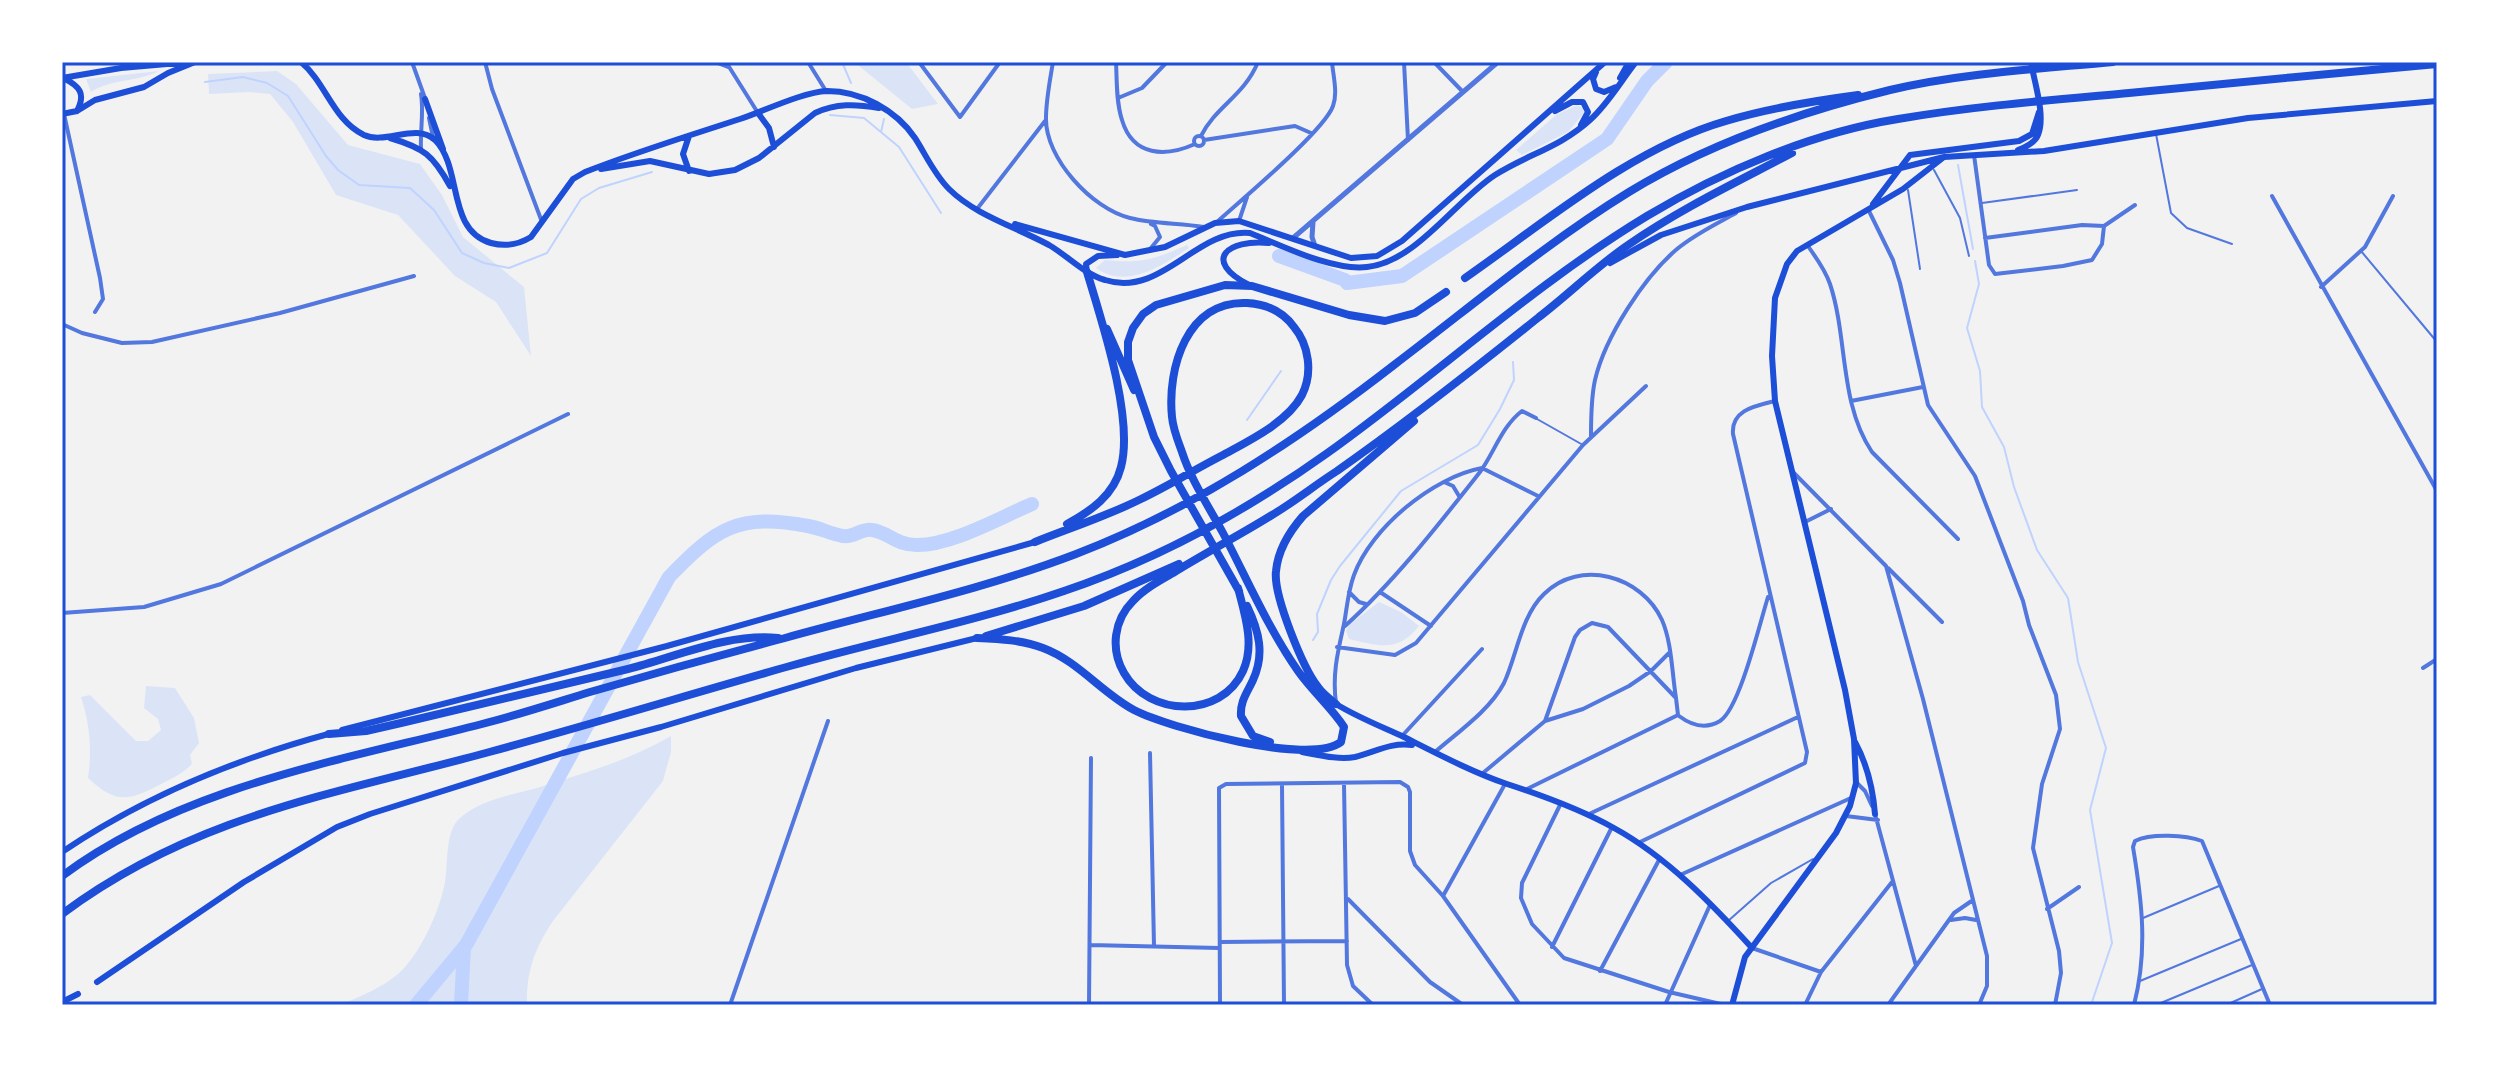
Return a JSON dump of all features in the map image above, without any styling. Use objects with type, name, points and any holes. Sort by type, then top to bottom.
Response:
[{"type":"highway","points":[[1465,278],[1626,166],[1724,121],[1807,102],[2016,71],[2113,62]]},
{"type":"highway","points":[[62,914],[103,884],[211,830],[278,806],[1004,610],[1097,579],[1190,537],[1330,452],[1592,252],[1648,215],[1725,175],[1819,140],[1892,120],[2017,104],[2437,64]]},
{"type":"highway","points":[[62,876],[84,860],[142,828],[232,791],[295,770],[488,723],[1040,566],[1171,512],[1211,491],[1300,435],[1552,242],[1632,190],[1722,144],[1790,119],[1894,89]]},
{"type":"highway","points":[[1318,696],[1277,590],[1275,574],[1289,532],[1330,491],[1626,246],[1691,206],[1819,140]]},
{"type":"highway","points":[[1035,542],[1098,505],[1121,469],[1125,433],[1087,272]]},
{"type":"highway","points":[[1154,437],[1128,360],[1128,342],[1143,314],[1156,305],[1225,285],[1252,286],[1349,315],[1385,321],[1415,313],[1446,292]]},
{"type":"highway","points":[[977,638],[1013,640],[1046,649],[1132,709],[1210,736],[1290,749],[1329,749],[1341,742],[1345,735],[1344,727],[1299,671],[1236,557],[1183,456],[1172,418],[1177,357],[1187,335],[1203,316],[1223,305],[1256,303],[1274,309],[1288,319],[1301,335],[1309,358],[1302,395],[1289,412],[1250,440],[1140,500],[1035,542]]},
{"type":"highway","points":[[1097,307],[1154,437],[1238,588],[1257,630],[1261,659],[1243,698],[1241,716],[1253,736],[1290,749]]},
{"type":"highway","points":[[1238,588],[1249,636],[1248,653],[1237,682],[1212,699],[1187,707],[1165,706],[1141,693],[1124,673],[1116,653],[1115,637],[1120,618],[1133,600],[1206,552],[1273,515],[1455,385]]},
{"type":"highway","points":[[977,638],[1084,606],[1206,552]]},
{"type":"highway","points":[[329,734],[366,731],[735,640],[762,636],[783,638]]},
{"type":"highway","points":[[1299,671],[1336,704]]},
{"type":"main road","points":[[62,77],[120,65],[192,62]]},
{"type":"main road","points":[[63,114],[77,111],[95,100],[155,83],[192,62]]},
{"type":"main road","points":[[301,62],[320,81],[332,104],[352,127],[372,137],[420,133],[434,139],[444,152]]},
{"type":"main road","points":[[1603,64],[1593,79],[1594,87],[1600,92],[1617,86],[1629,62]]},
{"type":"main road","points":[[425,99],[467,224],[475,235],[485,241],[509,246],[523,242],[543,224],[573,179],[585,172],[826,91],[858,97],[886,109],[913,135],[947,187],[977,209],[1068,256],[1087,272],[1119,283],[1141,281],[1163,272],[1220,237],[1241,232],[1340,266],[1382,264],[1415,245],[1496,175],[1574,134],[1593,117],[1636,62]]},
{"type":"main road","points":[[2011,153],[2029,145],[2039,132],[2031,62]]},
{"type":"main road","points":[[1087,272],[1086,264],[1092,258],[1148,252],[1215,223],[1239,221],[1351,258],[1368,258],[1387,251],[1603,64]]},
{"type":"main road","points":[[62,77],[77,85],[82,93],[83,99],[77,111]]},
{"type":"main road","points":[[1600,269],[1661,235],[1747,207],[1944,157],[2094,145],[2248,118],[2437,101]]},
{"type":"main road","points":[[1546,116],[1572,102],[1583,102],[1588,114],[1574,134]]},
{"type":"main road","points":[[585,172],[650,161],[709,174],[735,170],[759,158],[825,108],[856,104],[886,109]]},
{"type":"main road","points":[[1870,208],[1905,159],[1916,152],[2026,138],[2035,129],[2039,112]]},
{"type":"main road","points":[[758,113],[769,128],[774,147]]},
{"type":"main road","points":[[689,136],[683,154],[689,171]]},
{"type":"main road","points":[[387,137],[421,149],[439,166],[456,196]]},
{"type":"main road","points":[[1732,1005],[1745,957],[1846,816],[1856,783],[1854,739],[1845,690],[1775,401],[1772,356],[1775,298],[1791,257],[1806,244],[1908,185],[1944,157]]},
{"type":"main road","points":[[1901,168],[1906,177],[1916,177]]},
{"type":"main road","points":[[1004,222],[1125,255]]},
{"type":"main road","points":[[1252,286],[1231,275],[1225,268],[1226,251],[1250,241],[1281,245]]},
{"type":"main road","points":[[62,852],[115,819],[192,780],[270,750],[615,659],[1035,542]]},
{"type":"main road","points":[[97,982],[244,882],[337,827],[424,795],[563,753],[856,668],[977,638]]},
{"type":"main road","points":[[1336,704],[1353,715],[1505,784],[1527,789],[1612,827],[1678,875],[1752,948]]},
{"type":"main road","points":[[1854,739],[1863,756],[1876,817]]},
{"type":"main road","points":[[1290,749],[1336,758],[1352,757],[1402,743],[1420,746]]},
{"type":"main road","points":[[62,1002],[78,994]]},
{"type":"street","points":[[412,62],[434,139]]},
{"type":"street","points":[[485,62],[492,89],[543,224]]},
{"type":"street","points":[[715,62],[728,64],[758,113]]},
{"type":"street","points":[[808,62],[826,91]]},
{"type":"street","points":[[919,62],[960,117],[1000,62]]},
{"type":"street","points":[[1053,62],[1045,121],[1062,164],[1090,197],[1113,212],[1146,221],[1205,227]]},
{"type":"street","points":[[1116,62],[1122,121],[1129,134],[1140,145],[1167,154],[1195,144],[1201,145],[1217,113],[1241,92],[1258,62]]},
{"type":"street","points":[[1118,98],[1142,88],[1167,62]]},
{"type":"street","points":[[1215,223],[1248,195],[1333,107],[1332,62]]},
{"type":"street","points":[[1404,62],[1408,140]]},
{"type":"street","points":[[1434,62],[1463,92]]},
{"type":"street","points":[[1292,239],[1498,62]]},
{"type":"street","points":[[420,88],[424,119],[420,133],[421,149]]},
{"type":"street","points":[[63,114],[100,278],[103,299],[95,312]]},
{"type":"street","points":[[977,209],[1045,121]]},
{"type":"street","points":[[1202,138],[1295,126],[1311,133]]},
{"type":"street","points":[[1974,155],[1990,269],[1995,274],[2092,260],[2102,244],[2104,226]]},
{"type":"street","points":[[1239,221],[1248,195]]},
{"type":"street","points":[[2272,196],[2437,491]]},
{"type":"street","points":[[2321,287],[2361,251],[2393,196]]},
{"type":"street","points":[[1985,238],[2082,225],[2104,226],[2135,205]]},
{"type":"street","points":[[1591,436],[1596,378],[1606,349],[1638,294],[1678,248],[1747,207]]},
{"type":"street","points":[[1870,208],[1900,283],[1928,405],[1975,476],[2056,695],[2060,729],[2042,784],[2033,848],[2059,951],[2061,973],[2055,1005]]},
{"type":"street","points":[[1146,221],[1155,226],[1160,237],[1148,252]]},
{"type":"street","points":[[1313,222],[1315,247]]},
{"type":"street","points":[[1806,244],[1822,266],[1832,291],[1851,401],[1862,436],[1872,452],[1958,539]]},
{"type":"street","points":[[62,324],[122,343],[152,342],[280,313],[414,276]]},
{"type":"street","points":[[1337,647],[1385,655],[1401,653],[1416,643],[1591,436],[1646,386]]},
{"type":"street","points":[[1851,401],[1923,387]]},
{"type":"street","points":[[1638,843],[1805,763],[1807,752],[1732,424],[1742,412],[1775,401]]},
{"type":"street","points":[[1343,627],[1369,604],[1459,497],[1482,468],[1513,418],[1522,411],[1536,418]]},
{"type":"street","points":[[62,613],[144,607],[221,584],[568,414]]},
{"type":"street","points":[[1336,704],[1333,683],[1337,647],[1358,566],[1386,528],[1408,505],[1444,482],[1482,468],[1538,496]]},
{"type":"street","points":[[1790,470],[1942,622]]},
{"type":"street","points":[[1444,482],[1453,486],[1459,497]]},
{"type":"street","points":[[1803,523],[1831,509]]},
{"type":"street","points":[[1886,566],[1923,699],[1989,970],[1987,986],[1979,1005]]},
{"type":"street","points":[[1435,752],[1500,689],[1531,612],[1544,594],[1576,575],[1610,576],[1638,592],[1660,616],[1678,715],[1700,726],[1720,721],[1726,715],[1740,687],[1769,595]]},
{"type":"street","points":[[1349,592],[1359,602],[1369,604]]},
{"type":"street","points":[[1379,592],[1431,626]]},
{"type":"street","points":[[1545,721],[1575,637],[1592,623],[1608,627],[1676,698]]},
{"type":"street","points":[[1402,736],[1482,649]]},
{"type":"street","points":[[1483,773],[1545,721],[1583,709],[1629,686],[1651,671],[1669,653]]},
{"type":"street","points":[[2423,668],[2437,659]]},
{"type":"street","points":[[1527,789],[1678,715]]},
{"type":"street","points":[[1587,815],[1798,717]]},
{"type":"street","points":[[730,1005],[828,721]]},
{"type":"street","points":[[1150,753],[1154,946]]},
{"type":"street","points":[[1091,758],[1089,1005],[1105,1005]]},
{"type":"street","points":[[1220,1005],[1219,788],[1226,784],[1400,782],[1408,787],[1411,803],[1410,851],[1413,859],[1520,1005]]},
{"type":"street","points":[[1856,783],[1865,791],[1876,817],[1916,966]]},
{"type":"street","points":[[1344,784],[1347,965],[1353,986],[1373,1005]]},
{"type":"street","points":[[1443,896],[1505,784]]},
{"type":"street","points":[[1282,785],[1284,1005]]},
{"type":"street","points":[[1678,875],[1853,797]]},
{"type":"street","points":[[1561,803],[1522,883],[1521,898],[1532,924],[1564,958],[1669,992],[1725,1005]]},
{"type":"street","points":[[1846,816],[1876,817]]},
{"type":"street","points":[[1552,947],[1612,827]]},
{"type":"street","points":[[2134,1005],[2144,946],[2133,847],[2135,841],[2147,837],[2197,839],[2207,848],[2270,1005]]},
{"type":"street","points":[[1600,971],[1659,860]]},
{"type":"street","points":[[1805,1005],[1821,972],[1892,882]]},
{"type":"street","points":[[2047,909],[2079,887]]},
{"type":"street","points":[[1347,897],[1430,982],[1463,1005]]},
{"type":"street","points":[[1888,1005],[1958,909],[1973,900]]},
{"type":"street","points":[[1665,1005],[1710,905]]},
{"type":"street","points":[[1951,920],[1965,918],[1978,921]]},
{"type":"street","points":[[1089,945],[1347,941]]},
{"type":"street","points":[[1752,948],[1821,972]]},
{"type":"lane","points":[[2156,133],[2171,213],[2187,228],[2232,244]]},
{"type":"lane","points":[[1932,165],[1960,218],[1969,256]]},
{"type":"lane","points":[[1908,185],[1920,269]]},
{"type":"lane","points":[[1981,203],[2077,190]]},
{"type":"lane","points":[[2361,251],[2437,342]]},
{"type":"lane","points":[[1536,418],[1583,445]]},
{"type":"lane","points":[[1727,922],[1771,883],[1818,857]]},
{"type":"lane","points":[[2142,918],[2221,885]]},
{"type":"lane","points":[[2140,981],[2243,938]]},
{"type":"lane","points":[[2156,1005],[2253,964]]},
{"type":"lane","points":[[2226,1005],[2263,989]]},
{"type":"shaded area","points":[[854,62],[906,62],[938,104],[912,109]]},
{"type":"shaded area","points":[[159,71],[91,92],[86,79]]},
{"type":"shaded area","points":[[277,71],[296,84],[348,145],[420,164],[442,195],[463,237],[524,287],[531,356],[496,302],[455,276],[398,215],[336,195],[293,122],[270,94],[209,94],[208,74]]},
{"type":"shaded area","points":[[1577,105],[1583,108],[1584,113],[1568,132],[1522,155],[1516,150],[1556,115]]},
{"type":"shaded area","points":[[1187,245],[1189,248],[1144,273],[1119,277],[1096,268],[1105,260],[1148,259]]},
{"type":"shaded area","points":[[1379,602],[1401,612],[1419,626],[1396,644],[1379,645],[1349,639],[1346,631],[1350,624]]},
{"type":"shaded area","points":[[146,686],[175,688],[194,718],[199,743],[190,755],[192,764],[179,774],[143,793],[117,796],[88,778],[89,737],[81,697],[90,695],[136,741],[148,741],[161,730],[158,719],[144,708]]},
{"type":"shaded area","points":[[671,736],[671,752],[663,781],[553,921],[541,941],[530,971],[527,1005],[339,1005],[385,984],[414,956],[439,906],[449,839],[460,818],[488,802],[607,765]]},
{"type":"waterway","points":[[842,62],[851,83]]},
{"type":"waterway","points":[[1279,256],[1347,283],[1402,276],[1607,139],[1647,81],[1666,62]]},
{"type":"waterway","points":[[205,82],[243,77],[267,83],[288,96],[338,170],[359,185],[410,188],[434,210],[462,253],[484,263],[509,268],[547,253],[581,199],[599,188],[652,172]]},
{"type":"waterway","points":[[830,115],[864,118],[899,147],[941,213]]},
{"type":"waterway","points":[[881,132],[884,119]]},
{"type":"waterway","points":[[1958,165],[1973,249]]},
{"type":"waterway","points":[[1975,261],[1979,284],[1967,328],[1980,371],[1982,407],[2004,447],[2014,487],[2037,550],[2068,598],[2078,662],[2106,748],[2090,810],[2112,943],[2091,1005]]},
{"type":"waterway","points":[[1313,640],[1318,632],[1317,614],[1340,566],[1401,491],[1478,445],[1514,380],[1513,362]]},
{"type":"waterway","points":[[1247,420],[1281,371]]},
{"type":"waterway","points":[[416,1005],[466,945],[669,577],[701,547],[730,528],[763,522],[808,526],[843,536],[872,530],[903,543],[931,544],[960,536],[1032,504]]},
{"type":"waterway","points":[[461,1005],[464,947]]}]
